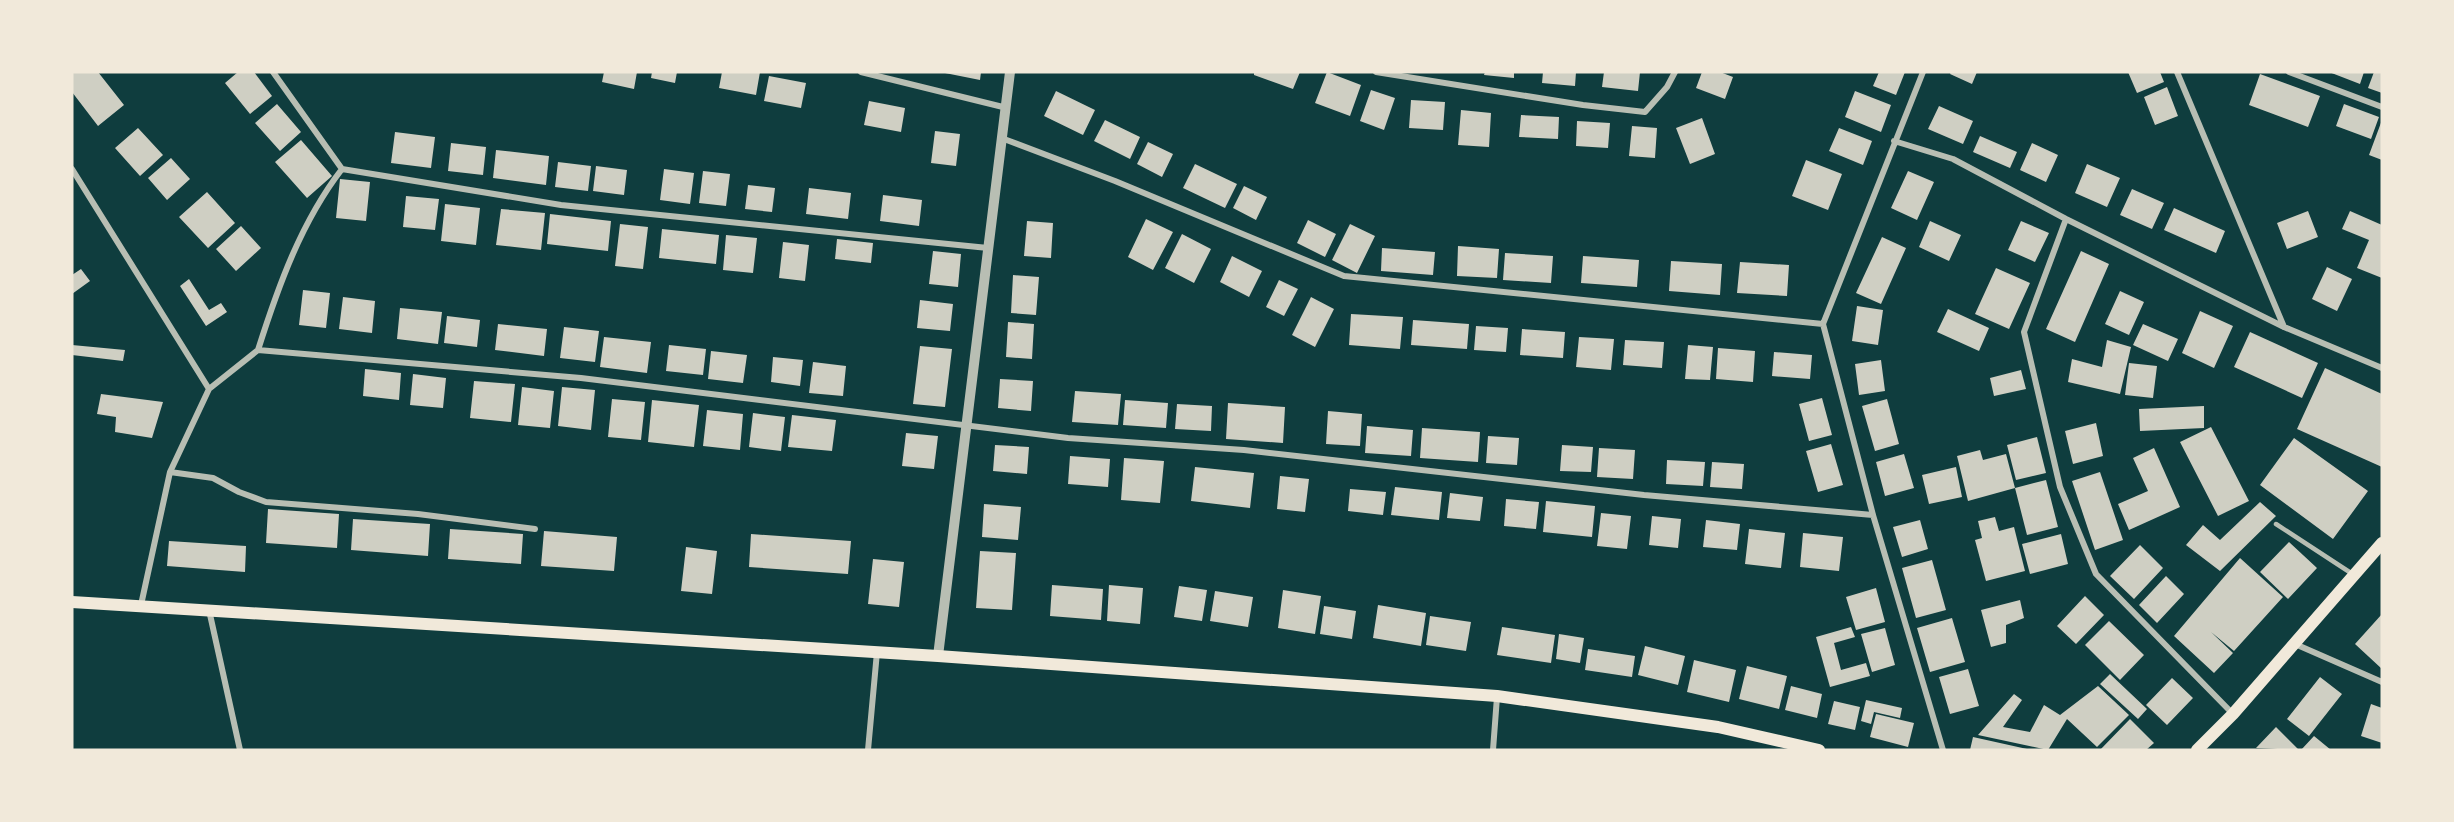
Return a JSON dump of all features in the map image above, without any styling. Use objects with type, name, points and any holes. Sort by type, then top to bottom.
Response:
[{"type":"main road","points":[[2197,750],[2233,714],[2382,543]]},
{"type":"main road","points":[[72,602],[878,652],[1497,696],[1718,727],[1820,750]]},
{"type":"street","points":[[273,72],[342,169],[561,205],[988,248]]},
{"type":"street","points":[[861,72],[1007,108]]},
{"type":"street","points":[[938,656],[988,248],[1004,139],[1010,72]]},
{"type":"street","points":[[1376,72],[1582,105],[1645,112],[1667,87],[1675,72]]},
{"type":"street","points":[[1923,72],[1823,324],[1874,515],[1943,750]]},
{"type":"street","points":[[2177,72],[2284,327]]},
{"type":"street","points":[[2289,72],[2382,107]]},
{"type":"street","points":[[1004,139],[1115,181],[1344,276],[1823,324]]},
{"type":"street","points":[[1894,141],[1953,159],[2066,219],[2284,327],[2382,368]]},
{"type":"street","points":[[72,169],[209,389]]},
{"type":"street","points":[[141,605],[170,472],[209,389],[258,350],[276,296],[310,218],[342,169]]},
{"type":"street","points":[[2066,219],[2024,332],[2060,487],[2096,574],[2233,714]]},
{"type":"street","points":[[258,350],[581,378],[1068,438],[1244,450],[1644,495],[1874,515]]},
{"type":"street","points":[[170,472],[213,477],[239,492],[266,502],[417,514],[535,529]]},
{"type":"street","points":[[209,610],[240,750]]},
{"type":"street","points":[[2294,644],[2382,682]]},
{"type":"street","points":[[868,750],[878,652]]},
{"type":"street","points":[[1493,750],[1497,696]]},
{"type":"lane","points":[[2276,524],[2354,575]]},
{"type":"building","points":[[72,72],[98,72],[124,105],[98,126],[72,92]]},
{"type":"building","points":[[238,72],[254,72],[272,96],[250,114],[225,83]]},
{"type":"building","points":[[604,72],[637,72],[634,89],[602,82]]},
{"type":"building","points":[[652,72],[677,72],[675,83],[651,78]]},
{"type":"building","points":[[722,72],[760,72],[756,95],[719,88]]},
{"type":"building","points":[[940,72],[981,72],[980,80]]},
{"type":"building","points":[[1254,72],[1300,72],[1293,89],[1254,75]]},
{"type":"building","points":[[1327,72],[1361,85],[1350,116],[1315,103]]},
{"type":"building","points":[[1485,72],[1514,72],[1514,78],[1484,75]]},
{"type":"building","points":[[1543,72],[1576,72],[1575,86],[1542,83]]},
{"type":"building","points":[[1604,72],[1640,72],[1638,91],[1602,87]]},
{"type":"building","points":[[1702,72],[1720,72],[1733,77],[1725,99],[1696,88]]},
{"type":"building","points":[[1879,72],[1905,72],[1896,95],[1873,86]]},
{"type":"building","points":[[1951,72],[1977,72],[1972,84],[1950,74]]},
{"type":"building","points":[[2128,72],[2160,72],[2164,82],[2137,93]]},
{"type":"building","points":[[2329,72],[2364,72],[2360,84]]},
{"type":"building","points":[[2374,72],[2382,72],[2382,93],[2368,88]]},
{"type":"building","points":[[2260,74],[2320,96],[2308,127],[2249,105]]},
{"type":"building","points":[[769,76],[806,83],[801,108],[764,101]]},
{"type":"building","points":[[2167,87],[2178,116],[2155,125],[2144,97]]},
{"type":"building","points":[[1371,90],[1395,98],[1384,130],[1360,121]]},
{"type":"building","points":[[1056,91],[1095,110],[1083,135],[1044,116]]},
{"type":"building","points":[[1855,91],[1891,105],[1881,132],[1845,117]]},
{"type":"building","points":[[1411,100],[1445,102],[1443,130],[1409,128]]},
{"type":"building","points":[[869,101],[905,108],[901,132],[864,125]]},
{"type":"building","points":[[277,104],[301,132],[280,151],[255,123]]},
{"type":"building","points":[[2344,104],[2379,117],[2371,139],[2336,126]]},
{"type":"building","points":[[1939,106],[1973,121],[1963,144],[1928,129]]},
{"type":"building","points":[[1461,110],[1491,113],[1489,147],[1458,145]]},
{"type":"building","points":[[1521,115],[1559,117],[1558,139],[1519,137]]},
{"type":"building","points":[[1702,118],[1715,154],[1690,164],[1676,128]]},
{"type":"building","points":[[1105,120],[1140,137],[1130,159],[1094,141]]},
{"type":"building","points":[[2382,120],[2382,160],[2369,155]]},
{"type":"building","points":[[1577,121],[1610,123],[1608,148],[1576,146]]},
{"type":"building","points":[[1632,126],[1657,128],[1655,158],[1629,156]]},
{"type":"building","points":[[138,128],[163,155],[140,176],[115,148]]},
{"type":"building","points":[[1839,128],[1872,141],[1863,165],[1829,151]]},
{"type":"building","points":[[935,131],[960,134],[956,166],[931,163]]},
{"type":"building","points":[[395,132],[435,137],[431,168],[391,163]]},
{"type":"building","points":[[1980,136],[2017,152],[2010,168],[1973,152]]},
{"type":"building","points":[[301,140],[332,176],[307,198],[275,162]]},
{"type":"building","points":[[1148,142],[1173,154],[1162,177],[1137,164]]},
{"type":"building","points":[[451,143],[486,147],[483,175],[448,171]]},
{"type":"building","points":[[2032,143],[2058,155],[2046,182],[2020,170]]},
{"type":"building","points":[[496,150],[549,156],[546,185],[493,178]]},
{"type":"building","points":[[171,158],[190,179],[167,200],[148,178]]},
{"type":"building","points":[[1806,160],[1842,174],[1828,210],[1792,196]]},
{"type":"building","points":[[558,162],[591,166],[588,191],[555,187]]},
{"type":"building","points":[[1195,164],[1237,184],[1225,208],[1183,188]]},
{"type":"building","points":[[2087,164],[2120,178],[2107,207],[2075,193]]},
{"type":"building","points":[[596,166],[627,170],[624,195],[593,191]]},
{"type":"building","points":[[664,169],[694,173],[690,204],[660,200]]},
{"type":"building","points":[[703,171],[730,174],[726,206],[699,203]]},
{"type":"building","points":[[1908,171],[1934,182],[1917,220],[1891,208]]},
{"type":"building","points":[[340,179],[370,182],[366,221],[336,218]]},
{"type":"building","points":[[748,185],[775,188],[772,212],[745,209]]},
{"type":"building","points":[[1244,186],[1267,197],[1256,220],[1233,208]]},
{"type":"building","points":[[809,188],[851,193],[848,219],[806,214]]},
{"type":"building","points":[[2132,189],[2164,203],[2152,229],[2120,215]]},
{"type":"building","points":[[207,192],[235,223],[208,248],[179,217]]},
{"type":"building","points":[[883,195],[922,200],[919,226],[880,221]]},
{"type":"building","points":[[406,196],[439,199],[435,230],[403,227]]},
{"type":"building","points":[[445,204],[480,208],[476,245],[441,241]]},
{"type":"building","points":[[2174,208],[2225,231],[2216,253],[2164,230]]},
{"type":"building","points":[[501,209],[545,213],[541,250],[496,245]]},
{"type":"building","points":[[2308,211],[2318,237],[2287,249],[2277,223]]},
{"type":"building","points":[[2350,211],[2382,225],[2382,278],[2357,268],[2369,240],[2342,229]]},
{"type":"building","points":[[550,214],[611,221],[608,251],[547,244]]},
{"type":"building","points":[[1146,219],[1173,232],[1153,270],[1128,257]]},
{"type":"building","points":[[1308,220],[1336,234],[1325,257],[1297,243]]},
{"type":"building","points":[[1027,221],[1053,223],[1051,258],[1024,256]]},
{"type":"building","points":[[1930,221],[1961,235],[1949,261],[1919,247]]},
{"type":"building","points":[[2021,221],[2049,233],[2035,262],[2008,250]]},
{"type":"building","points":[[620,224],[648,227],[643,269],[615,266]]},
{"type":"building","points":[[1350,224],[1375,236],[1357,273],[1332,260]]},
{"type":"building","points":[[241,226],[261,248],[236,271],[216,249]]},
{"type":"building","points":[[662,229],[719,235],[716,264],[659,258]]},
{"type":"building","points":[[1182,234],[1211,249],[1194,283],[1165,268]]},
{"type":"building","points":[[726,235],[757,238],[753,273],[723,270]]},
{"type":"building","points":[[1882,237],[1906,248],[1881,304],[1856,293]]},
{"type":"building","points":[[837,239],[873,243],[871,263],[835,259]]},
{"type":"building","points":[[783,242],[809,245],[805,281],[779,278]]},
{"type":"building","points":[[1458,246],[1499,249],[1497,278],[1457,276]]},
{"type":"building","points":[[1382,248],[1435,252],[1433,275],[1381,271]]},
{"type":"building","points":[[933,251],[961,254],[958,287],[929,284]]},
{"type":"building","points":[[2081,251],[2109,264],[2075,342],[2046,329]]},
{"type":"building","points":[[1505,253],[1553,256],[1551,283],[1503,280]]},
{"type":"building","points":[[1232,256],[1262,271],[1249,297],[1220,282]]},
{"type":"building","points":[[1583,256],[1639,260],[1637,287],[1581,283]]},
{"type":"building","points":[[1671,261],[1722,264],[1720,295],[1669,291]]},
{"type":"building","points":[[1740,262],[1789,265],[1787,296],[1737,293]]},
{"type":"building","points":[[2327,267],[2352,279],[2337,311],[2312,299]]},
{"type":"building","points":[[1996,268],[2030,283],[2009,329],[1975,314]]},
{"type":"building","points":[[81,269],[90,281],[72,294],[72,275]]},
{"type":"building","points":[[1013,275],[1039,277],[1036,315],[1011,313]]},
{"type":"building","points":[[189,279],[209,310],[221,303],[227,312],[206,326],[180,286]]},
{"type":"building","points":[[1279,280],[1298,289],[1284,316],[1266,307]]},
{"type":"building","points":[[303,290],[330,293],[326,328],[299,325]]},
{"type":"building","points":[[2120,291],[2144,302],[2129,335],[2105,324]]},
{"type":"building","points":[[343,297],[375,301],[372,333],[339,329]]},
{"type":"building","points":[[1311,297],[1334,309],[1315,347],[1292,335]]},
{"type":"building","points":[[920,300],[953,304],[950,331],[917,328]]},
{"type":"building","points":[[1857,306],[1883,310],[1878,345],[1852,341]]},
{"type":"building","points":[[400,308],[442,312],[438,344],[397,339]]},
{"type":"building","points":[[1948,309],[1989,328],[1979,351],[1937,332]]},
{"type":"building","points":[[2200,311],[2233,326],[2214,368],[2182,353]]},
{"type":"building","points":[[1351,314],[1403,317],[1400,349],[1349,345]]},
{"type":"building","points":[[447,316],[480,320],[477,347],[444,343]]},
{"type":"building","points":[[1413,320],[1469,324],[1467,349],[1411,345]]},
{"type":"building","points":[[1008,322],[1034,324],[1032,359],[1006,357]]},
{"type":"building","points":[[498,324],[547,329],[544,356],[495,350]]},
{"type":"building","points":[[2143,324],[2178,339],[2168,361],[2133,345]]},
{"type":"building","points":[[1476,326],[1508,328],[1506,352],[1474,350]]},
{"type":"building","points":[[564,327],[599,331],[595,362],[560,358]]},
{"type":"building","points":[[1522,329],[1565,332],[1563,358],[1520,355]]},
{"type":"building","points":[[2250,332],[2318,363],[2302,398],[2234,367]]},
{"type":"building","points":[[604,337],[651,342],[647,373],[600,367]]},
{"type":"building","points":[[1579,337],[1614,339],[1611,370],[1576,367]]},
{"type":"building","points":[[1625,340],[1664,342],[1662,368],[1623,365]]},
{"type":"building","points":[[2107,340],[2131,347],[2120,394],[2068,382],[2072,359],[2102,367]]},
{"type":"building","points":[[72,345],[125,350],[123,361],[72,355]]},
{"type":"building","points":[[669,345],[706,349],[703,375],[666,371]]},
{"type":"building","points":[[1688,345],[1713,347],[1710,380],[1685,379]]},
{"type":"building","points":[[920,346],[952,349],[945,407],[913,404]]},
{"type":"building","points":[[1718,348],[1755,351],[1753,382],[1716,379]]},
{"type":"building","points":[[711,351],[747,355],[743,383],[708,379]]},
{"type":"building","points":[[1774,352],[1812,355],[1810,379],[1772,376]]},
{"type":"building","points":[[773,357],[803,360],[800,386],[771,382]]},
{"type":"building","points":[[1881,360],[1885,391],[1859,395],[1855,364]]},
{"type":"building","points":[[813,362],[846,366],[843,396],[809,393]]},
{"type":"building","points":[[2129,363],[2157,366],[2153,398],[2125,395]]},
{"type":"building","points":[[2325,368],[2382,394],[2382,467],[2297,429]]},
{"type":"building","points":[[365,369],[401,373],[399,400],[363,396]]},
{"type":"building","points":[[2021,370],[2026,389],[1994,396],[1990,378]]},
{"type":"building","points":[[413,374],[446,378],[443,408],[410,405]]},
{"type":"building","points":[[1000,379],[1033,381],[1031,411],[998,408]]},
{"type":"building","points":[[474,381],[515,384],[511,422],[470,418]]},
{"type":"building","points":[[522,387],[554,391],[550,428],[518,425]]},
{"type":"building","points":[[562,387],[595,390],[591,430],[558,426]]},
{"type":"building","points":[[1075,391],[1121,394],[1118,425],[1072,422]]},
{"type":"building","points":[[101,394],[163,402],[152,438],[115,432],[116,417],[97,414]]},
{"type":"building","points":[[1822,398],[1832,435],[1809,441],[1799,404]]},
{"type":"building","points":[[612,399],[645,402],[641,440],[608,437]]},
{"type":"building","points":[[1887,399],[1899,444],[1875,451],[1862,406]]},
{"type":"building","points":[[652,400],[699,405],[694,447],[648,442]]},
{"type":"building","points":[[1125,400],[1168,403],[1166,428],[1123,425]]},
{"type":"building","points":[[1228,403],[1285,407],[1283,443],[1226,439]]},
{"type":"building","points":[[1177,404],[1212,406],[1211,431],[1175,429]]},
{"type":"building","points":[[2204,406],[2204,428],[2140,431],[2139,409]]},
{"type":"building","points":[[707,410],[743,414],[740,450],[703,446]]},
{"type":"building","points":[[1328,411],[1362,414],[1360,446],[1326,444]]},
{"type":"building","points":[[753,413],[785,417],[781,451],[749,447]]},
{"type":"building","points":[[792,415],[836,420],[832,451],[788,447]]},
{"type":"building","points":[[2096,423],[2103,456],[2073,464],[2065,431]]},
{"type":"building","points":[[1367,426],[1413,430],[1411,456],[1365,453]]},
{"type":"building","points":[[2211,427],[2249,501],[2218,516],[2180,442]]},
{"type":"building","points":[[1422,428],[1480,432],[1478,462],[1420,458]]},
{"type":"building","points":[[906,433],[938,436],[934,469],[902,466]]},
{"type":"building","points":[[1488,436],[1519,438],[1517,465],[1486,463]]},
{"type":"building","points":[[2037,437],[2046,473],[2016,480],[2007,445]]},
{"type":"building","points":[[2294,438],[2368,491],[2333,539],[2260,485]]},
{"type":"building","points":[[1831,444],[1843,485],[1818,492],[1806,451]]},
{"type":"building","points":[[995,445],[1029,447],[1027,474],[993,471]]},
{"type":"building","points":[[1562,445],[1593,447],[1591,472],[1560,471]]},
{"type":"building","points":[[1599,448],[1635,450],[1633,479],[1597,477]]},
{"type":"building","points":[[2154,448],[2180,507],[2129,530],[2118,504],[2148,491],[2133,458]]},
{"type":"building","points":[[1980,450],[1983,460],[2006,454],[2015,488],[1968,501],[1957,456]]},
{"type":"building","points":[[1904,454],[1914,488],[1885,496],[1876,462]]},
{"type":"building","points":[[1070,456],[1110,459],[1108,487],[1068,484]]},
{"type":"building","points":[[1124,458],[1164,461],[1160,503],[1121,500]]},
{"type":"building","points":[[1667,460],[1705,462],[1703,486],[1666,484]]},
{"type":"building","points":[[1712,462],[1744,464],[1742,489],[1710,487]]},
{"type":"building","points":[[1195,467],[1254,473],[1250,508],[1191,501]]},
{"type":"building","points":[[1956,467],[1962,497],[1929,504],[1922,475]]},
{"type":"building","points":[[2100,472],[2123,540],[2095,550],[2072,481]]},
{"type":"building","points":[[1280,476],[1309,479],[1305,512],[1277,509]]},
{"type":"building","points":[[2046,480],[2058,527],[2027,535],[2015,488]]},
{"type":"building","points":[[1395,487],[1442,492],[1439,520],[1391,515]]},
{"type":"building","points":[[1350,489],[1386,492],[1383,515],[1348,511]]},
{"type":"building","points":[[1450,493],[1483,497],[1480,521],[1447,518]]},
{"type":"building","points":[[1506,499],[1539,502],[1536,529],[1504,526]]},
{"type":"building","points":[[1546,501],[1595,506],[1592,537],[1543,532]]},
{"type":"building","points":[[2260,502],[2276,516],[2220,571],[2186,545],[2203,525],[2220,540]]},
{"type":"building","points":[[984,504],[1021,507],[1018,540],[982,537]]},
{"type":"building","points":[[268,509],[339,514],[337,548],[266,543]]},
{"type":"building","points":[[1601,513],[1631,516],[1627,549],[1597,546]]},
{"type":"building","points":[[1652,516],[1681,519],[1678,548],[1649,545]]},
{"type":"building","points":[[1995,517],[1999,531],[2014,527],[2025,571],[1986,581],[1975,540],[1982,538],[1978,521]]},
{"type":"building","points":[[353,519],[430,524],[428,556],[351,550]]},
{"type":"building","points":[[1706,520],[1740,524],[1737,550],[1703,547]]},
{"type":"building","points":[[1920,520],[1928,549],[1902,557],[1893,527]]},
{"type":"building","points":[[450,529],[523,534],[521,564],[448,559]]},
{"type":"building","points":[[1749,529],[1785,533],[1781,568],[1745,564]]},
{"type":"building","points":[[544,531],[617,537],[614,571],[541,566]]},
{"type":"building","points":[[1803,533],[1843,537],[1839,571],[1800,567]]},
{"type":"building","points":[[751,534],[851,541],[848,574],[749,567]]},
{"type":"building","points":[[2061,534],[2068,564],[2030,574],[2022,544]]},
{"type":"building","points":[[169,541],[246,546],[245,572],[167,566]]},
{"type":"building","points":[[2289,542],[2317,568],[2288,599],[2260,572]]},
{"type":"building","points":[[2140,545],[2163,568],[2134,599],[2110,576]]},
{"type":"building","points":[[686,547],[717,551],[712,594],[681,591]]},
{"type":"building","points":[[980,551],[1016,553],[1012,610],[976,608]]},
{"type":"building","points":[[2240,558],[2283,597],[2234,651],[2211,632],[2233,653],[2214,673],[2174,636]]},
{"type":"building","points":[[873,559],[904,562],[899,607],[868,604]]},
{"type":"building","points":[[1932,560],[1946,610],[1916,618],[1902,568]]},
{"type":"building","points":[[2166,576],[2184,594],[2157,623],[2139,605]]},
{"type":"building","points":[[1052,585],[1103,589],[1101,620],[1050,616]]},
{"type":"building","points":[[1109,585],[1143,588],[1140,624],[1107,621]]},
{"type":"building","points":[[1179,586],[1207,590],[1202,621],[1174,617]]},
{"type":"building","points":[[1876,588],[1885,622],[1856,630],[1846,597]]},
{"type":"building","points":[[1283,590],[1321,596],[1315,634],[1278,628]]},
{"type":"building","points":[[1215,591],[1253,597],[1248,627],[1210,621]]},
{"type":"building","points":[[2085,596],[2104,615],[2076,644],[2057,626]]},
{"type":"building","points":[[2020,600],[2024,618],[2006,625],[2006,643],[1991,647],[1981,610]]},
{"type":"building","points":[[1378,605],[1426,613],[1421,646],[1373,638]]},
{"type":"building","points":[[1324,606],[1356,611],[1352,639],[1320,634]]},
{"type":"building","points":[[2382,614],[2382,669],[2355,644]]},
{"type":"building","points":[[1430,616],[1471,622],[1466,651],[1426,645]]},
{"type":"building","points":[[1952,618],[1965,662],[1930,672],[1917,628]]},
{"type":"building","points":[[2109,621],[2144,655],[2120,680],[2085,645]]},
{"type":"building","points":[[1502,627],[1555,635],[1551,663],[1497,655]]},
{"type":"building","points":[[1851,627],[1855,637],[1834,643],[1841,670],[1866,663],[1870,676],[1830,687],[1816,637]]},
{"type":"building","points":[[1885,628],[1895,665],[1872,672],[1861,634]]},
{"type":"building","points":[[1559,634],[1584,638],[1580,663],[1556,659]]},
{"type":"building","points":[[1645,646],[1685,656],[1678,685],[1638,675]]},
{"type":"building","points":[[1588,649],[1635,656],[1632,677],[1585,670]]},
{"type":"building","points":[[1694,660],[1736,670],[1729,702],[1687,692]]},
{"type":"building","points":[[1747,666],[1787,676],[1779,709],[1739,699]]},
{"type":"building","points":[[1968,669],[1979,706],[1950,714],[1939,677]]},
{"type":"building","points":[[2110,674],[2147,709],[2138,719],[2100,684]]},
{"type":"building","points":[[2320,677],[2342,694],[2309,736],[2287,719]]},
{"type":"building","points":[[2172,678],[2193,698],[2167,725],[2146,705]]},
{"type":"building","points":[[1791,686],[1822,694],[1817,718],[1785,710]]},
{"type":"building","points":[[2098,686],[2129,715],[2097,747],[2067,719],[2048,750],[1978,735],[2014,694],[2022,700],[2003,727],[2030,732],[2044,705],[2060,715]]},
{"type":"building","points":[[1866,700],[1902,708],[1900,718],[1874,712],[1871,724],[1861,721]]},
{"type":"building","points":[[1834,701],[1860,707],[1855,730],[1828,724]]},
{"type":"building","points":[[2371,704],[2382,708],[2382,743],[2361,736]]},
{"type":"building","points":[[1876,714],[1914,723],[1908,747],[1870,737]]},
{"type":"building","points":[[2130,719],[2154,743],[2146,750],[2100,750]]},
{"type":"building","points":[[2276,727],[2299,750],[2256,748]]},
{"type":"building","points":[[2314,736],[2331,750],[2301,750]]},
{"type":"building","points":[[1973,737],[2027,749],[2027,750],[1970,750]]}]
